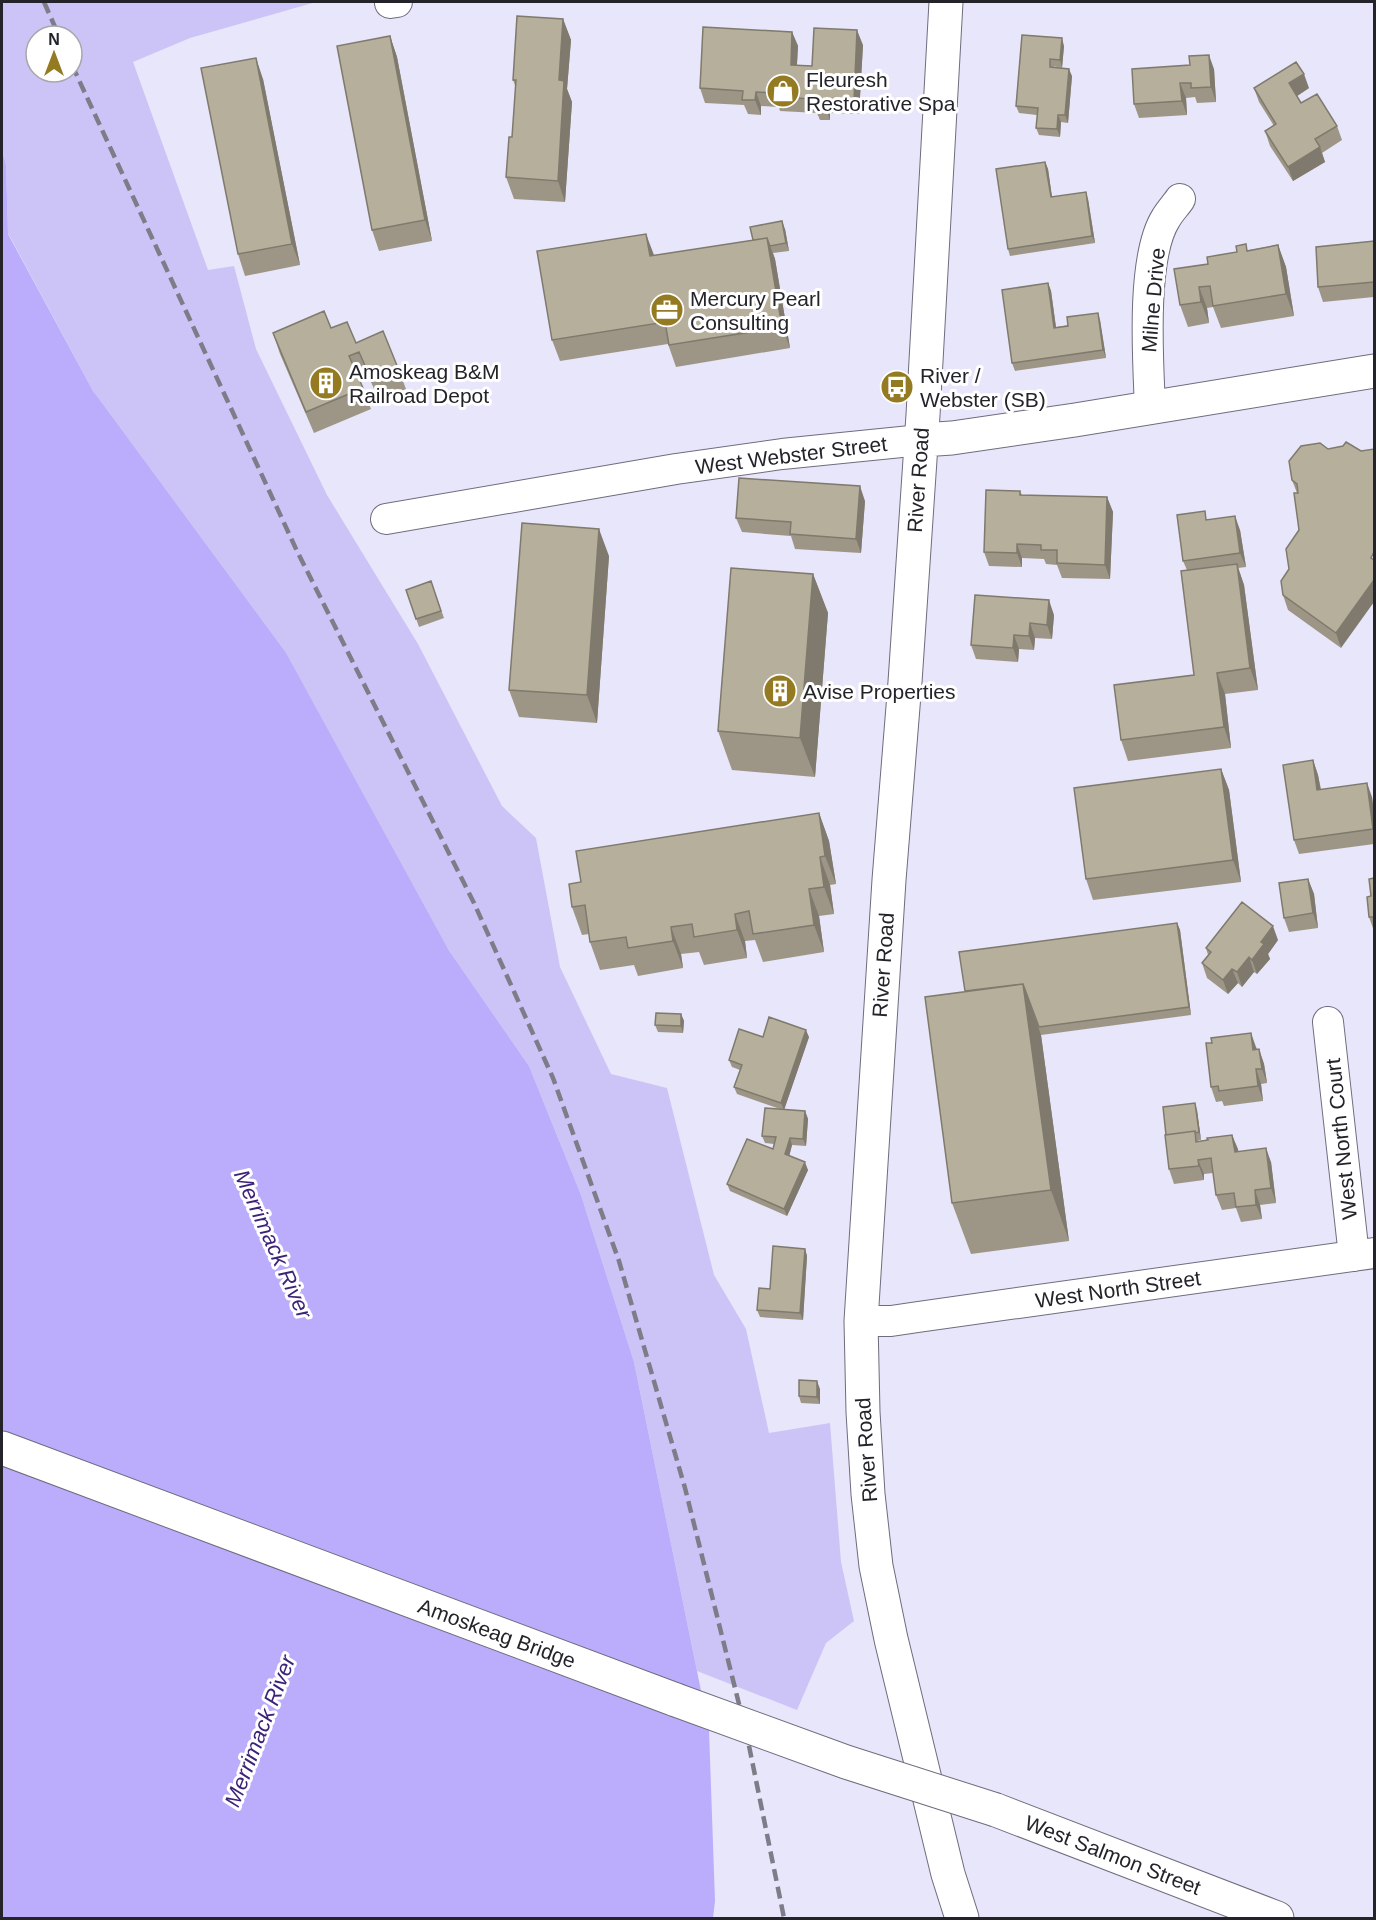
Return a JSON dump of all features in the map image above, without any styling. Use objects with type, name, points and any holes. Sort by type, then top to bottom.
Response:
[{"type":"street","name":"River Road","points":[[946,2],[921,440],[866,1213],[861,1321],[868,1494],[876,1566],[891,1640],[948,1874],[962,1918]]},
{"type":"street","name":"Milne Drive","points":[[1150,407],[1148,360],[1150,284],[1154,248],[1165,219],[1180,199]]},
{"type":"street","name":"West Webster Street","points":[[386,519],[676,469],[793,453],[963,436],[1374,371]]},
{"type":"street","name":"West North Court","points":[[1328,1022],[1364,1254]]},
{"type":"street","name":"West North Street","points":[[861,1321],[891,1321],[1364,1254]]},
{"type":"street","name":"Amoskeag Bridge","points":[[2,1448],[846,1762],[996,1810]]},
{"type":"street","name":"West Salmon Street","points":[[996,1810],[1277,1918]]},
{"type":"street","name":"West Salmon Street","points":[[1231,1901],[1262,1918]]},
{"type":"shaded area","points":[[2,2],[316,2],[190,38],[133,62],[208,270],[234,266],[256,349],[327,495],[418,644],[502,806],[536,838],[560,967],[611,1074],[667,1088],[714,1275],[746,1329],[769,1433],[830,1423],[841,1562],[854,1621],[826,1643],[797,1710],[697,1671],[634,1362],[581,1195],[529,1066],[448,949],[93,391],[8,233],[6,165],[2,150]]},
{"type":"water","name":"Merrimack River","points":[[2,150],[6,165],[8,234],[93,391],[286,653],[448,949],[529,1066],[581,1195],[634,1362],[709,1730],[715,1901],[713,1918],[2,1918]]},
{"type":"building","points":[[517,16],[563,19],[559,80],[564,81],[558,181],[506,177],[509,137],[512,137],[516,80],[513,80]]},
{"type":"building","name":"Fleuresh Restorative Spa","points":[[703,27],[792,32],[791,65],[812,66],[814,28],[857,30],[854,100],[825,98],[825,106],[814,105],[814,99],[775,97],[775,93],[756,92],[755,100],[742,100],[743,91],[700,88]]},
{"type":"building","points":[[1022,35],[1062,38],[1060,60],[1050,59],[1050,67],[1069,69],[1065,115],[1058,115],[1057,129],[1036,128],[1038,108],[1016,106]]},
{"type":"building","points":[[390,36],[425,220],[372,230],[337,46]]},
{"type":"building","points":[[1209,55],[1211,87],[1191,88],[1191,83],[1180,83],[1182,101],[1134,104],[1132,69],[1190,65],[1189,56]]},
{"type":"building","points":[[256,58],[292,244],[238,254],[201,68]]},
{"type":"building","points":[[1296,62],[1304,74],[1289,83],[1301,103],[1317,94],[1337,126],[1315,139],[1320,147],[1288,167],[1265,131],[1276,124],[1254,88]]},
{"type":"building","points":[[1045,162],[1051,197],[1086,192],[1092,236],[1008,249],[996,169]]},
{"type":"building","points":[[782,221],[786,243],[770,246],[767,238],[753,240],[750,227]]},
{"type":"building","name":"Mercury Pearl Consulting","points":[[646,234],[650,256],[767,238],[782,327],[669,345],[665,322],[552,340],[537,251]]},
{"type":"building","points":[[1374,241],[1374,282],[1318,287],[1316,247]]},
{"type":"building","points":[[1246,244],[1247,251],[1278,245],[1286,294],[1213,306],[1210,286],[1199,287],[1201,302],[1180,305],[1174,269],[1208,264],[1207,257],[1237,252],[1236,246]]},
{"type":"building","points":[[1048,283],[1054,328],[1068,326],[1067,317],[1098,313],[1103,350],[1012,363],[1002,290]]},
{"type":"building","name":"Amoskeag B&M Railroad Depot","points":[[324,311],[331,328],[347,322],[356,343],[383,331],[398,368],[371,379],[359,352],[349,356],[363,388],[306,412],[273,333]]},
{"type":"building","points":[[1346,442],[1361,451],[1374,449],[1374,552],[1371,558],[1374,560],[1374,580],[1336,633],[1283,595],[1281,581],[1289,569],[1286,549],[1299,530],[1294,493],[1298,493],[1297,484],[1292,480],[1289,461],[1301,446],[1320,443],[1328,449],[1343,446]]},
{"type":"building","points":[[739,478],[860,486],[856,539],[790,534],[791,522],[736,518]]},
{"type":"building","points":[[986,490],[1020,491],[1020,495],[1107,497],[1105,565],[1057,563],[1057,550],[1041,550],[1041,545],[1017,544],[1017,553],[984,552]]},
{"type":"building","points":[[1205,511],[1206,520],[1235,516],[1240,553],[1183,561],[1177,515]]},
{"type":"building","points":[[522,523],[599,529],[587,695],[509,690]]},
{"type":"building","points":[[1237,564],[1250,668],[1217,673],[1224,727],[1121,740],[1114,685],[1194,675],[1181,571]]},
{"type":"building","name":"Avise Properties","points":[[731,568],[813,574],[800,738],[718,731]]},
{"type":"building","points":[[431,581],[441,611],[416,619],[406,590]]},
{"type":"building","points":[[975,595],[1049,600],[1047,625],[1030,623],[1029,636],[1014,635],[1013,648],[971,645]]},
{"type":"building","points":[[1313,760],[1317,790],[1367,783],[1373,829],[1294,840],[1283,765]]},
{"type":"building","points":[[1221,769],[1233,860],[1086,879],[1074,788]]},
{"type":"building","points":[[819,813],[825,856],[820,857],[824,887],[809,889],[814,925],[753,934],[749,911],[735,914],[737,930],[694,937],[692,924],[671,927],[673,941],[628,948],[626,937],[590,942],[585,905],[572,907],[569,884],[581,882],[576,851]]},
{"type":"building","points":[[1374,878],[1374,917],[1369,917],[1367,897],[1371,896],[1369,879]]},
{"type":"building","points":[[1308,879],[1313,913],[1284,918],[1279,883]]},
{"type":"building","points":[[1242,902],[1273,926],[1261,942],[1264,944],[1252,960],[1249,957],[1237,972],[1232,969],[1223,980],[1202,963],[1211,952],[1206,948]]},
{"type":"building","points":[[1177,923],[1189,1007],[1039,1027],[1023,984],[965,991],[959,952]]},
{"type":"building","points":[[1023,984],[1051,1190],[952,1203],[925,997]]},
{"type":"building","points":[[656,1013],[681,1014],[681,1026],[655,1025]]},
{"type":"building","points":[[769,1017],[806,1030],[781,1103],[734,1087],[742,1065],[729,1060],[739,1029],[763,1037]]},
{"type":"building","points":[[1251,1033],[1253,1050],[1259,1049],[1262,1069],[1256,1069],[1258,1086],[1219,1091],[1218,1086],[1211,1087],[1206,1043],[1212,1043],[1211,1038]]},
{"type":"building","points":[[1195,1103],[1199,1132],[1166,1135],[1163,1107]]},
{"type":"building","points":[[765,1108],[805,1111],[803,1139],[790,1138],[785,1154],[805,1162],[784,1209],[727,1184],[747,1139],[773,1149],[776,1137],[762,1136]]},
{"type":"building","points":[[1195,1131],[1196,1142],[1208,1140],[1207,1138],[1232,1135],[1235,1152],[1266,1148],[1271,1188],[1255,1190],[1256,1205],[1236,1207],[1234,1193],[1216,1195],[1211,1158],[1198,1160],[1199,1166],[1169,1169],[1165,1135]]},
{"type":"building","points":[[773,1246],[805,1249],[800,1313],[757,1310],[759,1288],[770,1289]]},
{"type":"building","points":[[799,1380],[817,1381],[817,1397],[799,1396]]},
{"type":"railway","points":[[44,2],[54,24]]},
{"type":"railway","points":[[81,84],[297,551],[474,903],[553,1078],[619,1261],[685,1488],[747,1736],[784,1918]]},
{"type":"place","name":"Fleuresh Restorative Spa","points":[[783,91]]},
{"type":"place","name":"Mercury Pearl Consulting","points":[[667,310]]},
{"type":"place","name":"Amoskeag B&M Railroad Depot","points":[[326,383]]},
{"type":"place","name":"River / Webster (SB)","points":[[897,387]]},
{"type":"place","name":"Avise Properties","points":[[780,691]]}]
